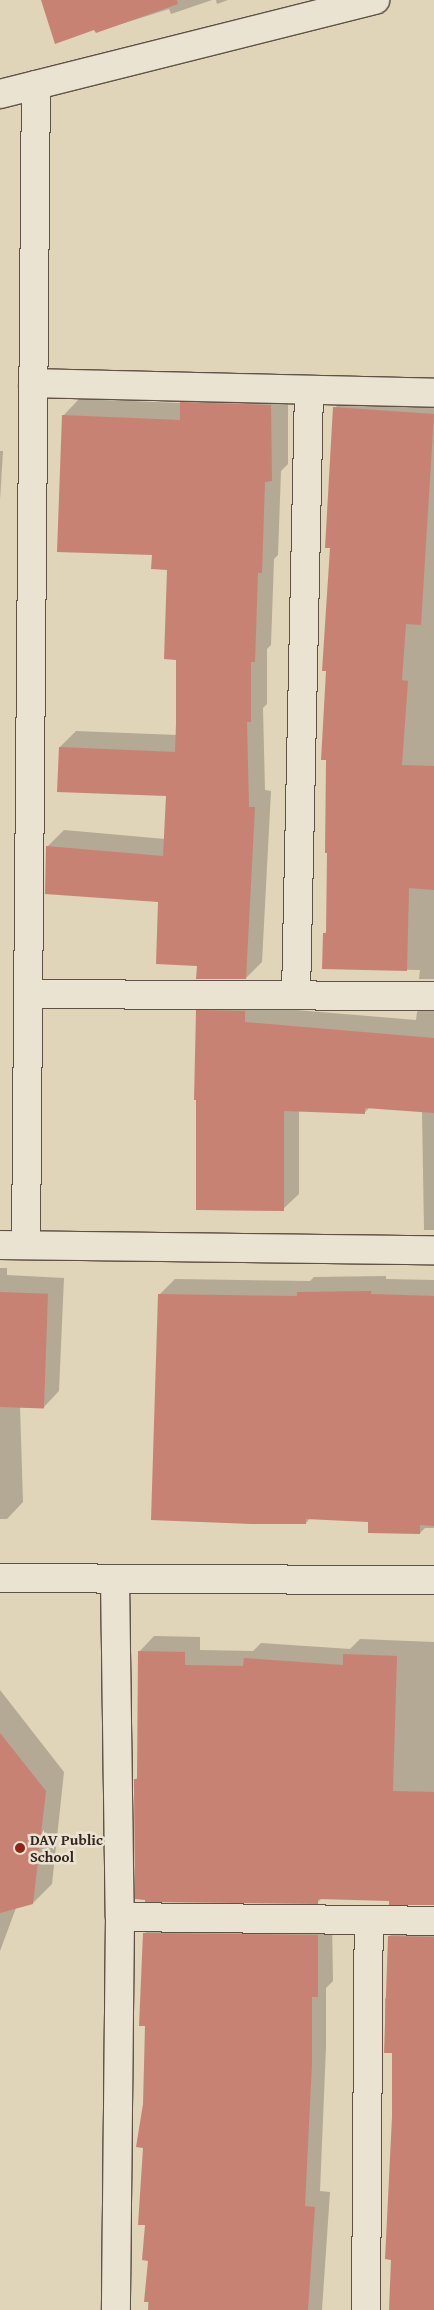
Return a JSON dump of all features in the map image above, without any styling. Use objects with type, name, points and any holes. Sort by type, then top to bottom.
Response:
[{"type":"street","points":[[0,94],[375,0]]},
{"type":"street","points":[[36,85],[28,994],[13,1245],[434,1250]]},
{"type":"street","points":[[33,383],[434,393]]},
{"type":"street","points":[[296,995],[309,390]]},
{"type":"street","points":[[28,994],[434,996]]},
{"type":"street","points":[[0,1578],[434,1580]]},
{"type":"street","points":[[115,1579],[120,1917],[116,2310]]},
{"type":"street","points":[[120,1917],[434,1921]]},
{"type":"street","points":[[366,2310],[369,1920]]},
{"type":"building","points":[[41,0],[177,0],[178,4],[96,33],[94,30],[55,44]]},
{"type":"building","points":[[180,402],[271,405],[272,481],[265,482],[262,573],[258,573],[255,662],[251,662],[251,722],[247,722],[249,807],[255,807],[246,979],[196,979],[197,966],[156,964],[158,902],[45,894],[46,846],[163,856],[166,796],[57,792],[59,747],[175,752],[176,724],[176,660],[164,659],[167,570],[151,569],[152,555],[57,552],[62,415],[180,420]]},
{"type":"building","points":[[333,407],[434,414],[421,625],[406,624],[402,680],[408,681],[402,765],[434,766],[434,890],[409,888],[407,971],[322,969],[323,933],[326,933],[327,853],[325,853],[326,760],[321,760],[326,671],[322,671],[330,548],[325,548]]},
{"type":"building","points":[[196,1010],[245,1011],[245,1022],[434,1038],[434,1113],[365,1108],[365,1114],[284,1111],[284,1211],[196,1210],[196,1100],[194,1100]]},
{"type":"building","points":[[371,1291],[371,1294],[434,1296],[434,1526],[420,1525],[420,1534],[368,1533],[368,1522],[306,1519],[306,1524],[251,1524],[151,1520],[158,1294],[297,1296],[297,1292]]},
{"type":"building","points":[[0,1292],[48,1294],[44,1409],[0,1407]]},
{"type":"building","points":[[138,1651],[185,1652],[185,1665],[243,1666],[244,1658],[343,1665],[343,1654],[397,1656],[393,1791],[434,1792],[434,1905],[389,1905],[389,1901],[318,1899],[318,1904],[145,1902],[145,1900],[135,1899],[134,1779],[137,1779]]},
{"type":"building","name":"DAV Public School","points":[[0,1733],[46,1791],[33,1904],[0,1913]]},
{"type":"building","points":[[143,1933],[318,1935],[318,1997],[312,1997],[312,2063],[305,2206],[315,2207],[308,2310],[148,2310],[149,2302],[144,2302],[148,2261],[142,2260],[145,2225],[138,2225],[143,2148],[136,2147],[143,2104],[145,2026],[139,2026]]},
{"type":"building","points":[[388,1936],[434,1937],[434,2310],[389,2310],[391,2260],[385,2259],[392,2117],[392,2053],[384,2053]]},
{"type":"place","name":"DAV Public School","points":[[20,1848]]}]
